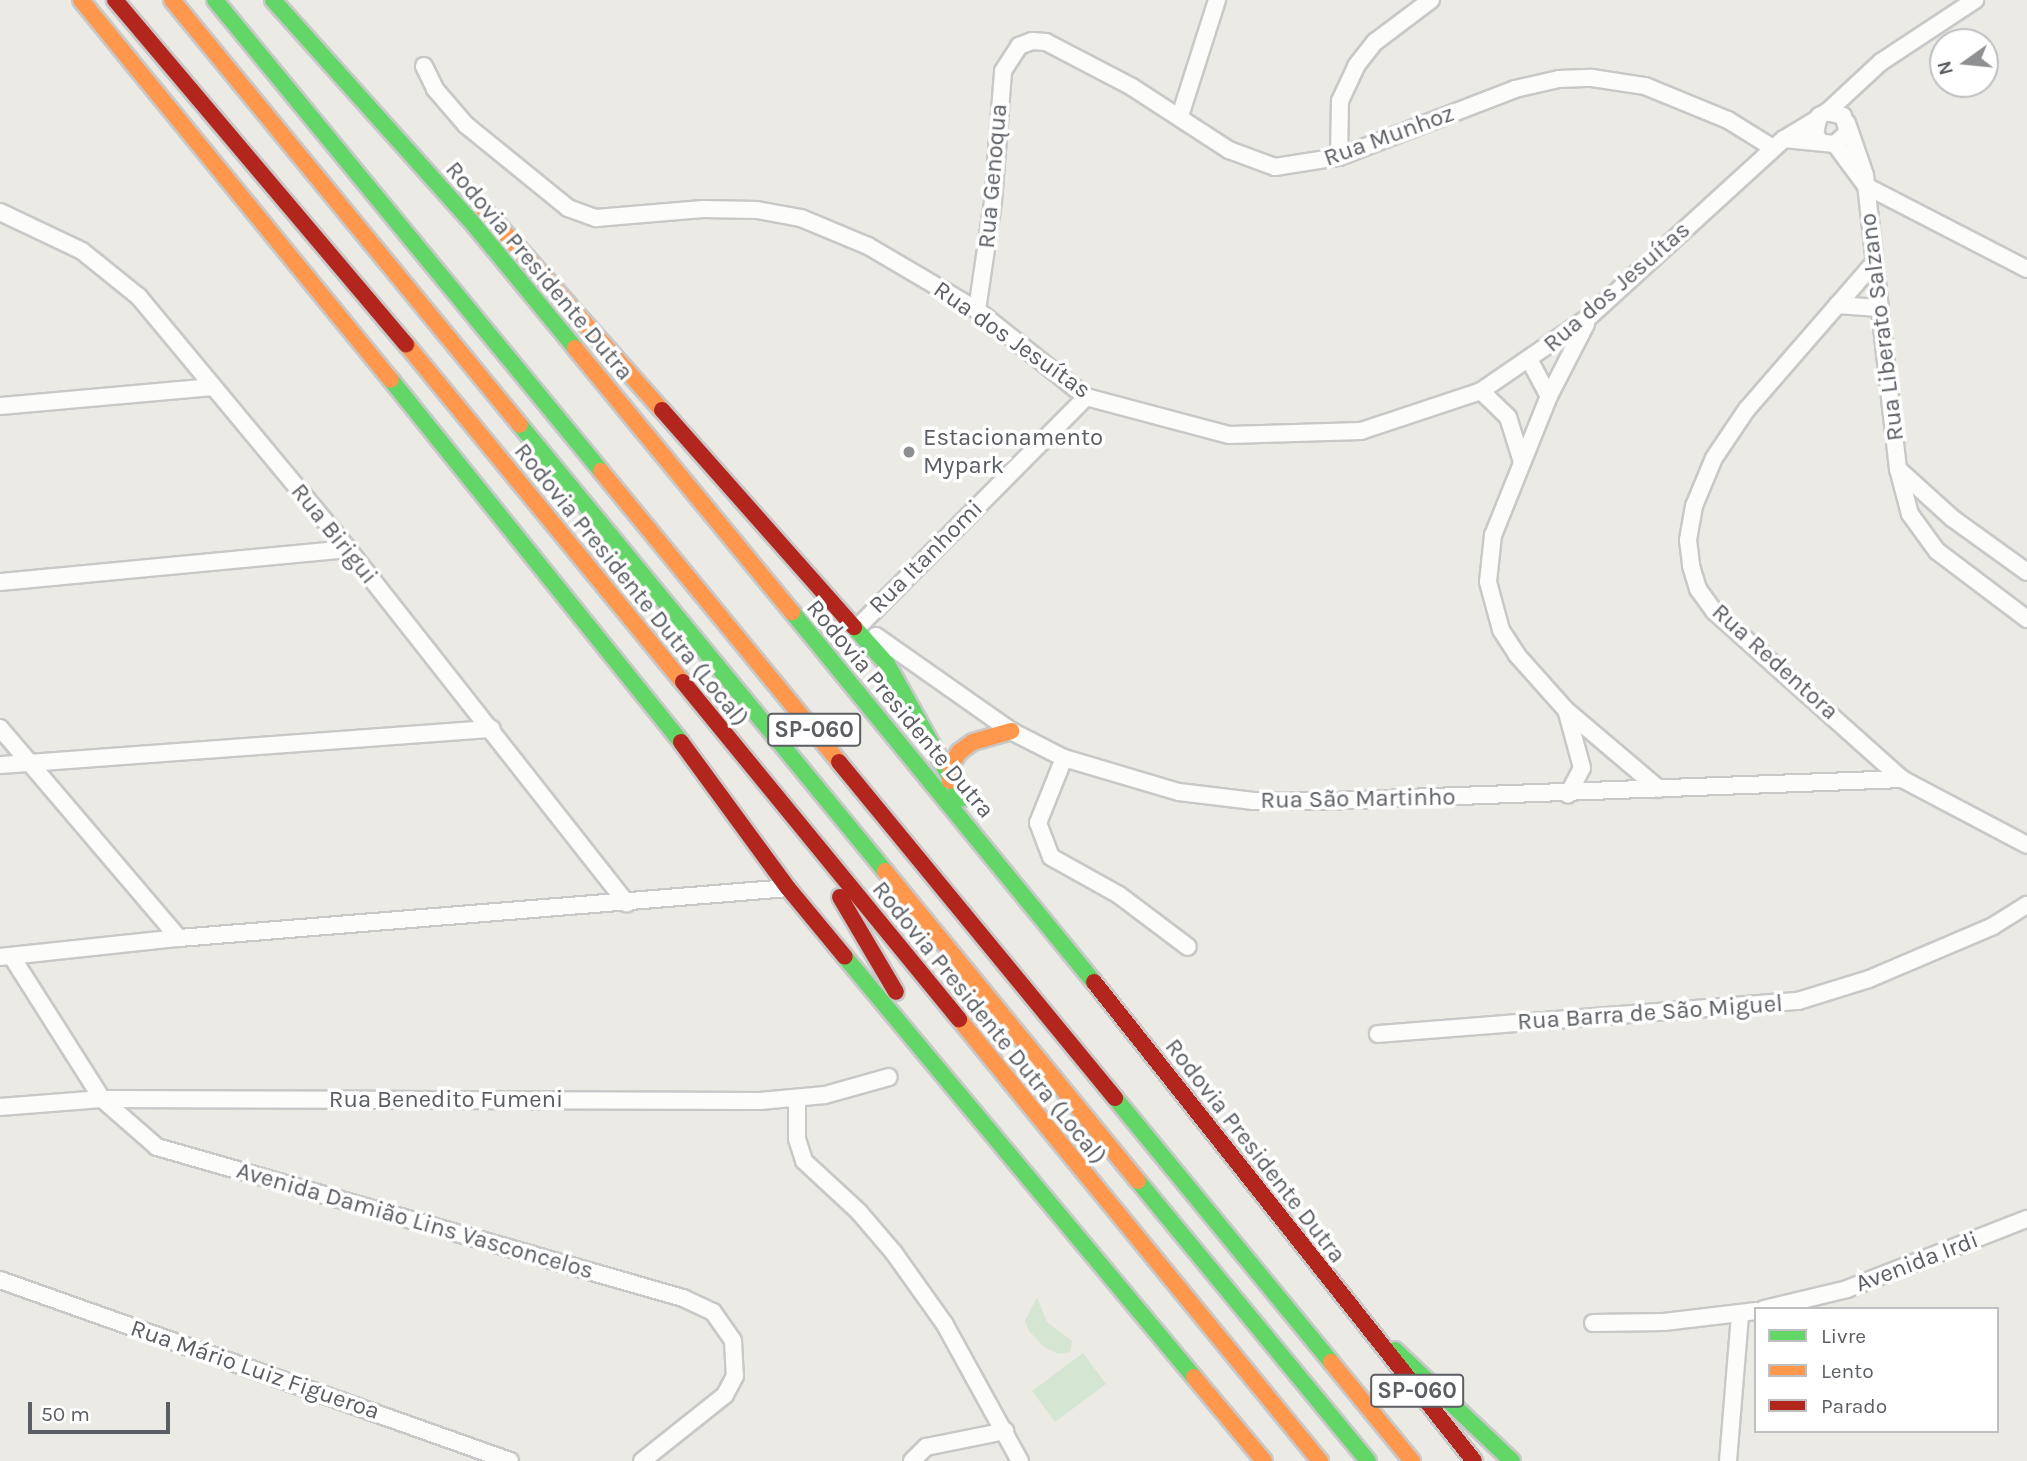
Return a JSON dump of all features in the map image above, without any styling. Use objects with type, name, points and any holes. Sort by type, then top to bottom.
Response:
[{"type":"main road","points":[[81,0],[642,689],[788,888],[1264,1461]]},
{"type":"main road","name":"Rodovia Presidente Dutra (Local)","points":[[115,0],[362,290],[1320,1461]]},
{"type":"main road","name":"SP-060","points":[[172,0],[1368,1461]]},
{"type":"main road","name":"SP-060","points":[[215,0],[1412,1461]]},
{"type":"main road","name":"Rodovia Presidente Dutra","points":[[273,0],[308,43],[470,220],[1014,882],[1360,1321],[1474,1461]]},
{"type":"main road","points":[[308,43],[344,58],[858,626],[887,664],[922,721],[950,781],[1014,882]]},
{"type":"main road","points":[[950,781],[951,765],[959,752],[973,742],[1011,731]]},
{"type":"main road","points":[[811,842],[876,964],[1013,1157]]},
{"type":"main road","points":[[1360,1321],[1425,1374],[1512,1461]]},
{"type":"street","points":[[1180,116],[1217,0]]},
{"type":"street","points":[[1339,157],[1340,101],[1356,66],[1375,42],[1431,0]]},
{"type":"street","name":"Rua dos Jesuítas","points":[[424,66],[435,89],[466,125],[568,208],[596,218],[703,209],[757,210],[801,218],[868,246],[977,310],[1086,397],[1193,429],[1276,436],[1361,431],[1481,391],[1530,361],[1589,317],[1779,144],[1822,115],[1872,69],[1975,0]]},
{"type":"street","name":"Rua Munhoz","points":[[1019,46],[1032,41],[1046,42],[1180,116],[1251,162],[1275,167],[1339,157],[1516,89],[1559,79],[1592,78],[1645,86],[1779,144]]},
{"type":"street","name":"Rua Genoqua","points":[[977,310],[993,202],[1003,71],[1019,46]]},
{"type":"street","name":"Rua dos Jesuítas","points":[[1845,120],[1872,69]]},
{"type":"street","points":[[1779,144],[1819,140],[1836,144],[1848,132],[1845,120],[1822,115],[1815,133],[1819,140]]},
{"type":"street","name":"Rua Liberato Salzano","points":[[1845,120],[1866,186],[1898,469],[1910,514],[1923,536],[2027,619]]},
{"type":"street","name":"Rua Liberato Salzano","points":[[1836,144],[1866,186]]},
{"type":"street","points":[[1866,186],[2022,260]]},
{"type":"street","name":"Rua Birigui","points":[[0,212],[82,251],[139,297],[348,550],[627,903]]},
{"type":"street","name":"Rua Redentora","points":[[1874,263],[1747,409],[1713,458],[1694,506],[1688,540],[1691,566],[1698,589],[1714,611],[1902,779],[2027,845]]},
{"type":"street","points":[[1837,305],[1879,308]]},
{"type":"street","points":[[1589,317],[1549,396],[1493,535],[1488,582],[1501,630],[1517,655],[1566,710],[1659,789]]},
{"type":"street","points":[[1530,361],[1549,396]]},
{"type":"street","points":[[0,406],[213,387]]},
{"type":"street","points":[[1481,391],[1508,417],[1521,462]]},
{"type":"street","name":"Rua Itanhomi","points":[[858,626],[1086,397]]},
{"type":"street","points":[[1898,469],[1952,518],[2027,572]]},
{"type":"street","points":[[0,582],[348,550]]},
{"type":"street","name":"Rua São Martinho","points":[[858,626],[1011,731],[1064,758],[1179,792],[1253,801],[1569,794],[1902,779]]},
{"type":"street","points":[[1566,710],[1582,768],[1569,794]]},
{"type":"street","points":[[0,727],[180,938]]},
{"type":"street","points":[[0,765],[492,729]]},
{"type":"street","points":[[1064,758],[1038,823],[1051,857],[1119,895],[1188,947]]},
{"type":"street","points":[[6,957],[180,938],[788,888]]},
{"type":"street","name":"Rua Barra de São Miguel","points":[[1378,1034],[1798,1001],[1869,979],[1993,926],[2027,905]]},
{"type":"street","name":"Avenida Damião Lins Vasconcelos","points":[[6,957],[102,1099],[157,1147],[670,1294],[713,1312],[733,1341],[735,1376],[725,1395],[642,1461]]},
{"type":"street","name":"Rua Benedito Fumeni","points":[[0,1107],[102,1099],[797,1099],[889,1077]]},
{"type":"street","points":[[797,1099],[797,1146],[804,1161],[859,1212],[894,1253],[944,1323],[1020,1461]]},
{"type":"street","name":"Avenida Irdi","points":[[1772,1307],[1847,1289],[2027,1219]]},
{"type":"street","name":"Rua Mário Luiz Figueroa","points":[[0,1280],[510,1461]]},
{"type":"street","points":[[1593,1323],[1748,1312],[1728,1461]]},
{"type":"street","points":[[912,1461],[926,1447],[1005,1431]]},
{"type":"green space","points":[[1037,1297],[1047,1322],[1072,1341],[1070,1352],[1058,1354],[1044,1347],[1029,1331],[1025,1321]]},
{"type":"green space","points":[[1083,1353],[1106,1384],[1055,1422],[1032,1391]]},
{"type":"traffic: fast","points":[[215,0],[601,471]]},
{"type":"traffic: fast","points":[[273,0],[470,220],[575,348]]},
{"type":"traffic: fast","points":[[391,380],[681,742]]},
{"type":"traffic: fast","points":[[520,425],[885,871]]},
{"type":"traffic: fast","points":[[792,612],[1094,982]]},
{"type":"traffic: fast","points":[[854,627],[887,664],[962,799]]},
{"type":"traffic: fast","points":[[845,957],[1194,1377]]},
{"type":"traffic: fast","points":[[1115,1098],[1331,1362]]},
{"type":"traffic: fast","points":[[1138,1181],[1368,1461]]},
{"type":"traffic: fast","points":[[1395,1350],[1512,1461]]},
{"type":"traffic: slow","points":[[81,0],[391,380]]},
{"type":"traffic: slow","points":[[172,0],[520,425]]},
{"type":"traffic: slow","points":[[483,208],[662,410]]},
{"type":"traffic: slow","points":[[406,344],[683,682]]},
{"type":"traffic: slow","points":[[575,348],[792,612]]},
{"type":"traffic: slow","points":[[601,471],[839,762]]},
{"type":"traffic: slow","points":[[950,781],[951,765],[959,752],[973,742],[1011,731]]},
{"type":"traffic: slow","points":[[885,871],[1138,1181]]},
{"type":"traffic: slow","points":[[959,1019],[1320,1461]]},
{"type":"traffic: slow","points":[[1331,1362],[1412,1461]]},
{"type":"traffic: slow","points":[[1194,1377],[1264,1461]]},
{"type":"traffic: jam","points":[[115,0],[406,344]]},
{"type":"traffic: jam","points":[[662,410],[854,627]]},
{"type":"traffic: jam","points":[[683,682],[959,1019]]},
{"type":"traffic: jam","points":[[681,742],[788,888],[845,957]]},
{"type":"traffic: jam","points":[[839,762],[1115,1098]]},
{"type":"traffic: jam","points":[[840,897],[896,992]]},
{"type":"traffic: jam","points":[[1094,982],[1474,1461]]},
{"type":"place","name":"Estacionamento Mypark","points":[[909,452]]}]
